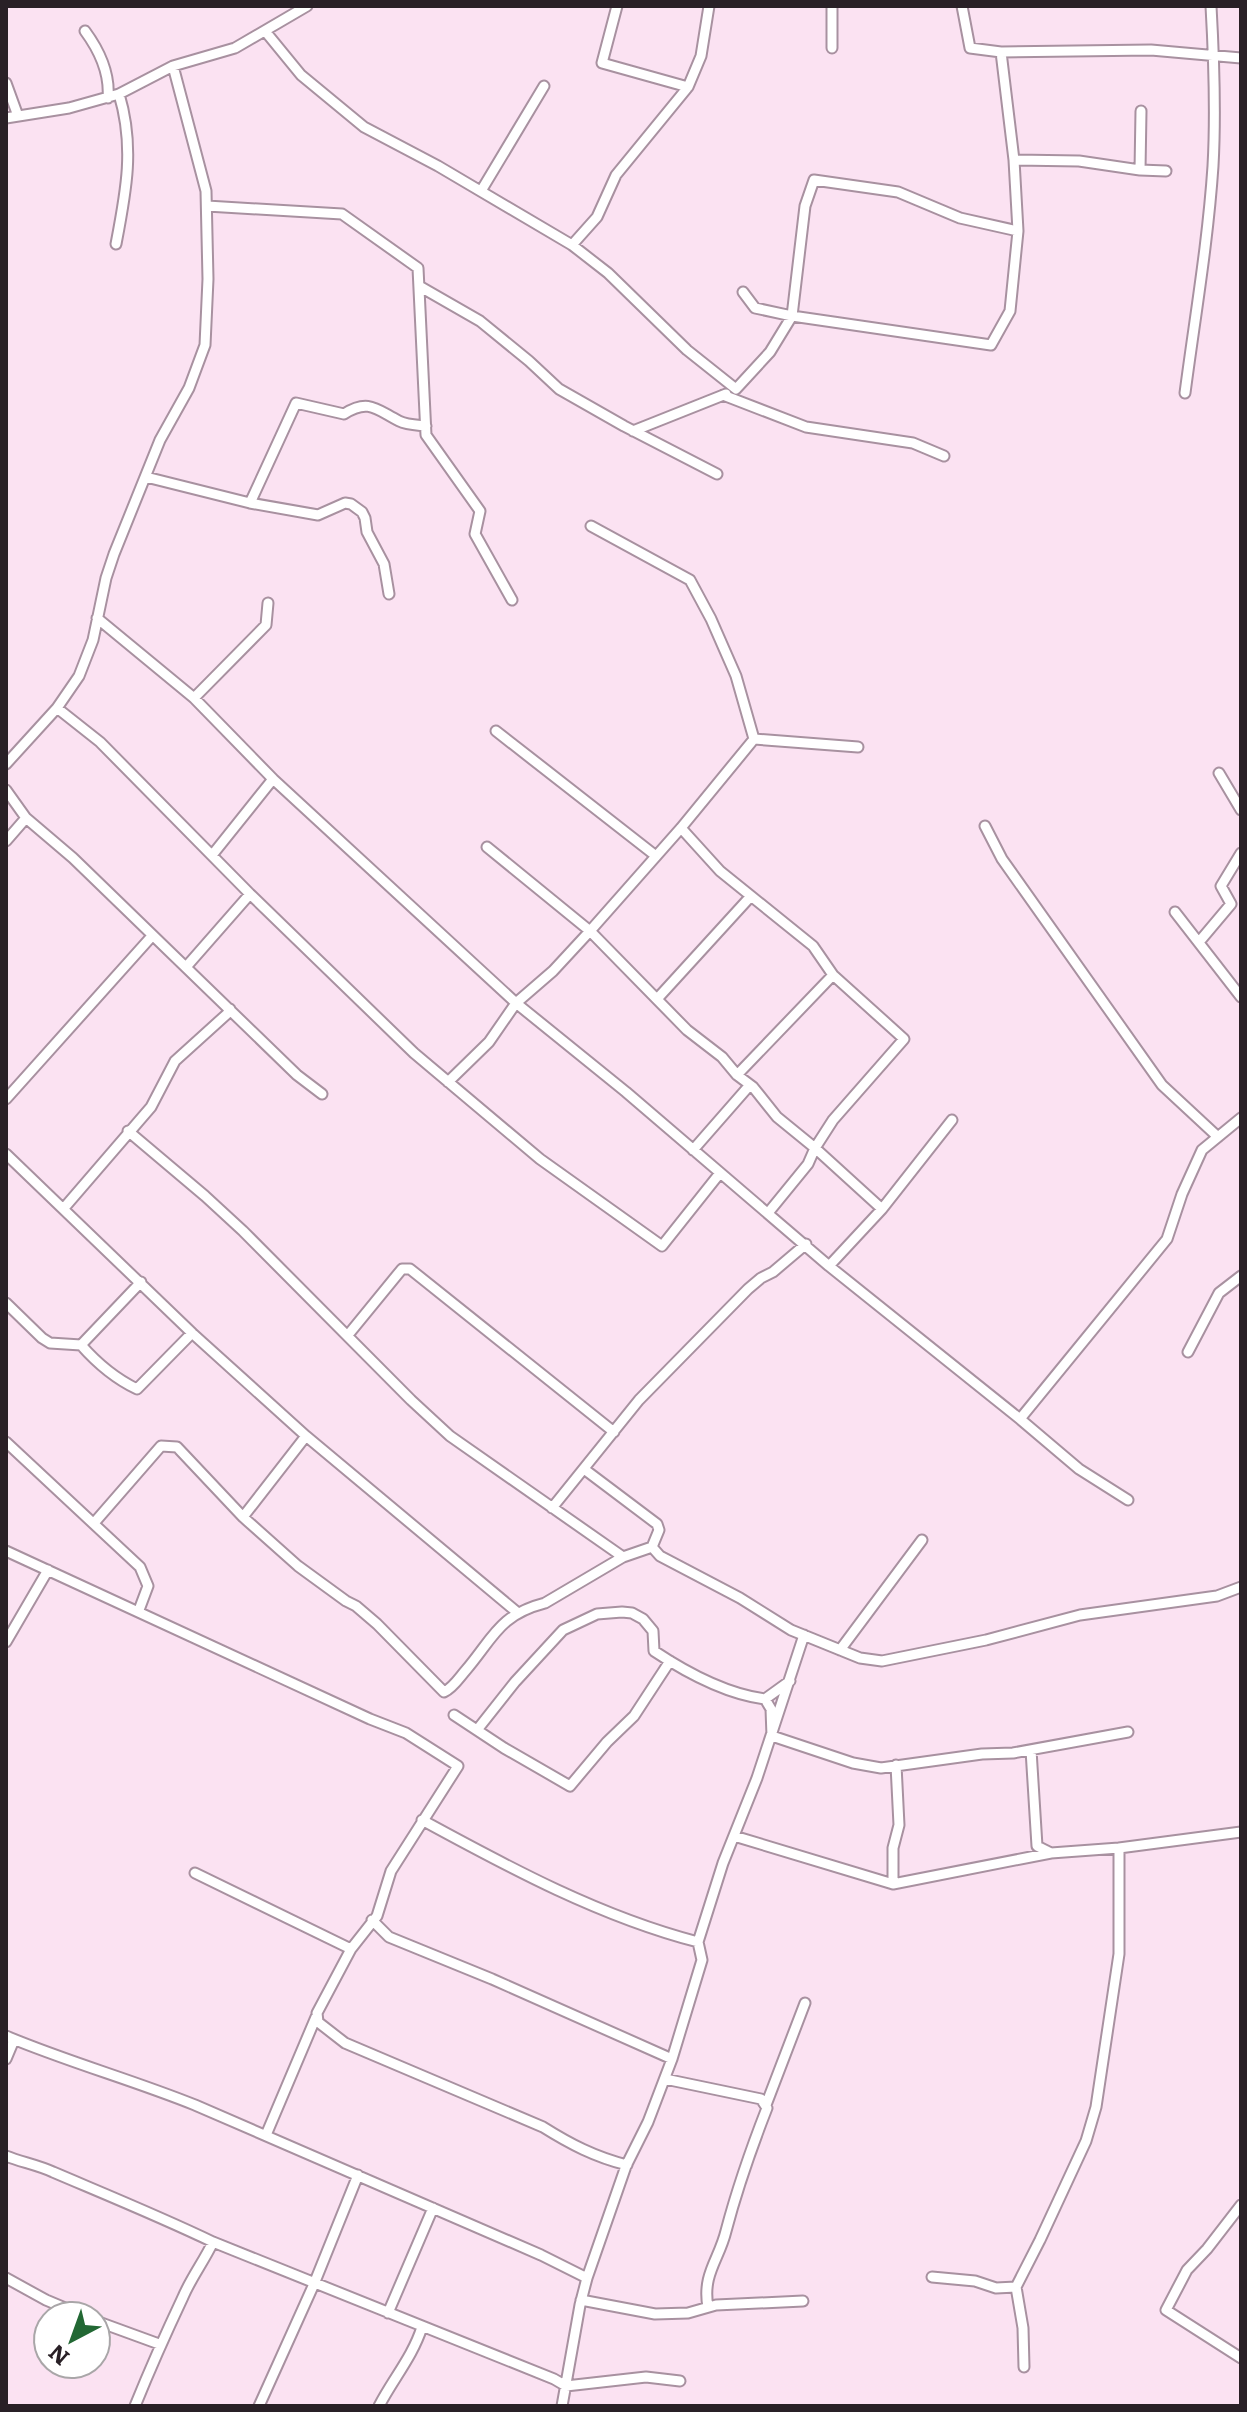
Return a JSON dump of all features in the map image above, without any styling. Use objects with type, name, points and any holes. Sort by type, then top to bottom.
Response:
[{"type":"street","points":[[6,118],[69,108],[119,94],[173,66],[235,48],[307,6]]},
{"type":"street","points":[[617,6],[602,63],[688,87]]},
{"type":"street","points":[[572,245],[597,217],[616,175],[688,87],[701,56],[709,6]]},
{"type":"street","points":[[832,6],[832,48]]},
{"type":"street","points":[[962,6],[970,48],[1001,52],[1151,50],[1241,58]]},
{"type":"street","points":[[1185,393],[1213,164],[1211,6]]},
{"type":"street","points":[[85,31],[97,48],[109,84],[108,98]]},
{"type":"street","points":[[265,31],[301,75],[364,127],[572,245],[608,273],[687,350],[736,389]]},
{"type":"street","points":[[743,292],[755,308],[792,316],[991,345],[1010,311],[1018,231],[1014,160],[1001,52]]},
{"type":"street","points":[[6,764],[57,708],[79,676],[90,649],[114,554],[160,440],[199,365],[205,345],[208,279],[206,191],[173,66]]},
{"type":"street","points":[[6,83],[18,116]]},
{"type":"street","points":[[481,191],[544,86]]},
{"type":"street","points":[[116,244],[128,164],[126,119],[119,94]]},
{"type":"street","points":[[1140,170],[1141,111]]},
{"type":"street","points":[[1014,160],[1079,161],[1166,171]]},
{"type":"street","points":[[633,431],[736,389],[770,352],[792,316],[805,206],[814,180],[898,192],[960,218],[1018,231]]},
{"type":"street","points":[[207,206],[342,214],[418,268],[426,435],[480,511],[475,534],[512,600]]},
{"type":"street","points":[[419,286],[480,321],[559,389],[717,474]]},
{"type":"street","points":[[723,395],[806,427],[913,443],[944,456]]},
{"type":"street","points":[[250,503],[296,403],[344,414],[355,407],[375,406],[403,424],[426,426]]},
{"type":"street","points":[[146,477],[250,503],[318,515],[345,503],[357,508],[365,518],[367,532],[384,564],[389,594]]},
{"type":"street","points":[[591,526],[690,580],[736,676],[754,739]]},
{"type":"street","points":[[194,698],[266,625],[268,603]]},
{"type":"street","points":[[97,618],[194,698],[273,779],[516,1003],[626,1092],[829,1266],[1079,1469],[1128,1500]]},
{"type":"street","points":[[57,708],[100,742],[250,894],[414,1053],[540,1159],[662,1246],[720,1173]]},
{"type":"street","points":[[496,731],[656,856]]},
{"type":"street","points":[[754,739],[858,747]]},
{"type":"street","points":[[448,1082],[489,1042],[516,1003],[553,971],[590,931],[754,739]]},
{"type":"street","points":[[1219,773],[1241,810]]},
{"type":"street","points":[[213,854],[273,779]]},
{"type":"street","points":[[6,790],[26,818],[73,858],[297,1075],[322,1094]]},
{"type":"street","points":[[6,841],[26,818]]},
{"type":"street","points":[[985,826],[1002,859],[1162,1085],[1218,1137]]},
{"type":"street","points":[[681,828],[720,871],[813,946],[833,975],[904,1039],[833,1120],[808,1164],[768,1213]]},
{"type":"street","points":[[487,847],[590,931],[703,1044],[722,1057],[737,1075],[753,1087],[777,1117],[882,1209]]},
{"type":"street","points":[[1199,942],[1231,904],[1221,886],[1241,853]]},
{"type":"street","points":[[186,967],[250,894]]},
{"type":"street","points":[[657,999],[751,896]]},
{"type":"street","points":[[1175,912],[1241,997]]},
{"type":"street","points":[[6,1099],[152,936]]},
{"type":"street","points":[[737,1075],[833,975]]},
{"type":"street","points":[[64,1208],[151,1107],[175,1061],[230,1009]]},
{"type":"street","points":[[693,1150],[749,1086]]},
{"type":"street","points":[[1020,1419],[1167,1239],[1182,1194],[1202,1150],[1241,1118]]},
{"type":"street","points":[[829,1266],[882,1209],[952,1120]]},
{"type":"street","points":[[128,1131],[224,1213],[450,1436],[623,1557]]},
{"type":"street","points":[[6,1154],[192,1333],[306,1436],[518,1613]]},
{"type":"street","points":[[552,1508],[639,1400],[748,1289],[806,1244]]},
{"type":"street","points":[[348,1335],[402,1269],[410,1269],[614,1432]]},
{"type":"street","points":[[1188,1352],[1219,1293],[1241,1276]]},
{"type":"street","points":[[81,1345],[141,1282]]},
{"type":"street","points":[[6,1303],[42,1338],[50,1343],[81,1345],[93,1359],[137,1389],[192,1333]]},
{"type":"street","points":[[243,1517],[306,1436]]},
{"type":"street","points":[[6,1442],[140,1567],[148,1586],[139,1610]]},
{"type":"street","points":[[94,1523],[161,1446],[179,1448],[243,1517],[298,1566],[377,1624],[444,1692],[474,1661],[502,1622],[545,1603],[623,1557],[652,1547],[659,1530],[657,1524],[584,1469]]},
{"type":"street","points":[[840,1650],[922,1540]]},
{"type":"street","points":[[652,1547],[660,1556],[804,1635],[860,1658],[882,1661],[986,1640],[1080,1615],[1217,1596],[1241,1587]]},
{"type":"street","points":[[6,1551],[406,1733],[458,1766],[391,1871],[377,1916],[351,1949],[317,2013],[266,2135]]},
{"type":"street","points":[[6,1642],[48,1570]]},
{"type":"street","points":[[477,1730],[515,1682],[563,1630],[597,1614],[632,1613],[643,1619],[653,1631],[654,1651],[711,1683],[744,1696],[765,1699],[790,1681]]},
{"type":"street","points":[[562,2406],[587,2278],[627,2165],[648,2122],[672,2059],[702,1960],[698,1942],[723,1863],[772,1736],[804,1635]]},
{"type":"street","points":[[454,1715],[570,1786],[634,1716],[670,1661]]},
{"type":"street","points":[[765,1699],[771,1709],[772,1736]]},
{"type":"street","points":[[772,1736],[853,1763],[881,1768],[1031,1750],[1128,1732]]},
{"type":"street","points":[[1031,1750],[1037,1846],[1051,1853]]},
{"type":"street","points":[[893,1884],[893,1848],[899,1825],[896,1765]]},
{"type":"street","points":[[422,1820],[525,1877],[660,1932],[698,1942]]},
{"type":"street","points":[[734,1836],[893,1884],[1051,1853],[1119,1848],[1241,1832]]},
{"type":"street","points":[[1024,2367],[1023,2328],[1016,2287],[1086,2141],[1096,2107],[1119,1954],[1119,1848]]},
{"type":"street","points":[[195,1873],[351,1949]]},
{"type":"street","points":[[372,1920],[389,1937],[672,2059]]},
{"type":"street","points":[[708,2307],[705,2290],[725,2235],[734,2197],[805,2003]]},
{"type":"street","points":[[317,2013],[318,2022],[323,2028],[345,2043],[543,2127],[572,2146],[602,2159],[627,2165]]},
{"type":"street","points":[[6,2059],[10,2038],[123,2080],[157,2089],[541,2255],[587,2278]]},
{"type":"street","points":[[665,2079],[761,2099],[766,2105]]},
{"type":"street","points":[[6,2156],[52,2171],[213,2242],[566,2386],[646,2377],[680,2381]]},
{"type":"street","points":[[259,2406],[314,2284],[358,2175]]},
{"type":"street","points":[[1241,2205],[1187,2270],[1166,2310],[1241,2358]]},
{"type":"street","points":[[388,2313],[433,2208]]},
{"type":"street","points":[[135,2406],[159,2344],[213,2242]]},
{"type":"street","points":[[932,2277],[975,2281],[996,2288],[1016,2287]]},
{"type":"street","points":[[6,2278],[46,2300]]},
{"type":"street","points":[[581,2300],[655,2314],[803,2301]]},
{"type":"street","points":[[112,2327],[159,2344]]},
{"type":"street","points":[[379,2406],[417,2345],[422,2327]]}]
